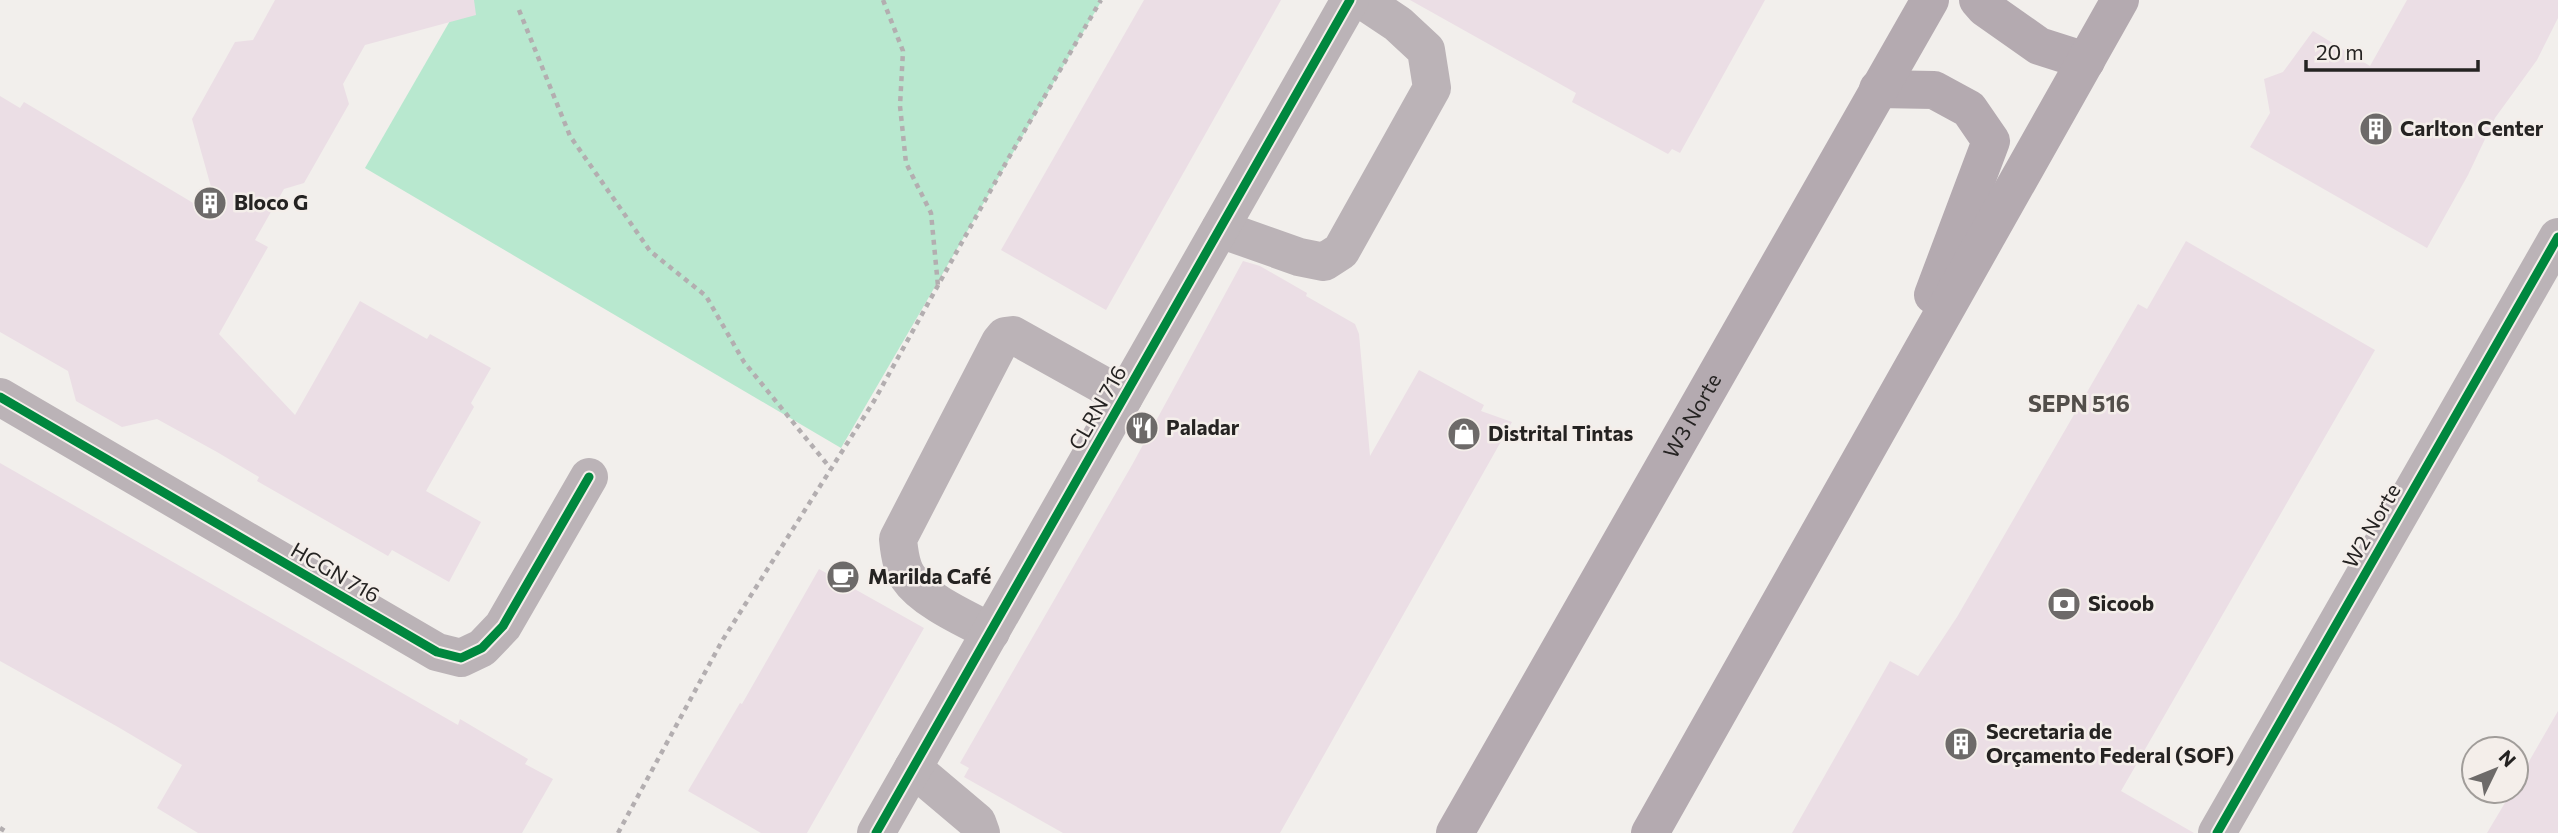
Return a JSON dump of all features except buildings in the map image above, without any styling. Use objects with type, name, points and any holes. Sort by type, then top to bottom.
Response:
[{"type":"main road","name":"W3 Norte","points":[[1455,833],[1930,0]]},
{"type":"main road","points":[[1978,0],[1984,8],[2039,47],[2086,61]]},
{"type":"main road","points":[[1650,833],[2120,0]]},
{"type":"main road","points":[[1878,89],[1934,90],[1969,109],[1991,141],[1886,418]]},
{"type":"street","name":"CLRN 716","points":[[876,833],[1350,0]]},
{"type":"street","points":[[1220,229],[1311,260],[1324,262],[1341,251],[1432,88],[1426,50],[1398,24],[1362,0]]},
{"type":"street","name":"W2 Norte","points":[[2217,833],[2558,237]]},
{"type":"street","points":[[991,632],[938,605],[908,576],[899,551],[898,539],[1000,342],[1005,336],[1013,335],[1124,397]]},
{"type":"street","name":"HCGN 716","points":[[0,397],[437,652],[461,658],[482,648],[503,626],[589,477]]},
{"type":"street","points":[[912,768],[977,822],[981,833]]},
{"type":"path","points":[[883,0],[903,51],[900,106],[906,163],[931,213],[938,287]]},
{"type":"path","points":[[618,833],[722,641],[874,401],[1101,0]]},
{"type":"path","points":[[519,10],[570,136],[650,251],[706,296],[744,362],[831,469]]},
{"type":"path","points":[[0,828],[8,833]]},
{"type":"green space","points":[[462,0],[1102,0],[841,448],[365,168]]},
{"type":"cycle path","points":[[876,833],[1350,0]]},
{"type":"cycle path","points":[[2217,833],[2558,237]]},
{"type":"cycle path","points":[[0,397],[437,652],[461,658],[482,648],[503,626],[589,477]]},
{"type":"place","name":"Carlton Center","points":[[2376,129]]},
{"type":"place","name":"Bloco G","points":[[210,203]]},
{"type":"place","name":"Paladar","points":[[1142,428]]},
{"type":"place","name":"Distrital Tintas","points":[[1464,434]]},
{"type":"place","name":"Marilda Café","points":[[843,577]]},
{"type":"place","name":"Sicoob","points":[[2064,604]]},
{"type":"place","name":"Secretaria de Orçamento Federal (SOF)","points":[[1961,744]]},
{"type":"district","name":"SEPN 516","points":[[2079,404]]}]
